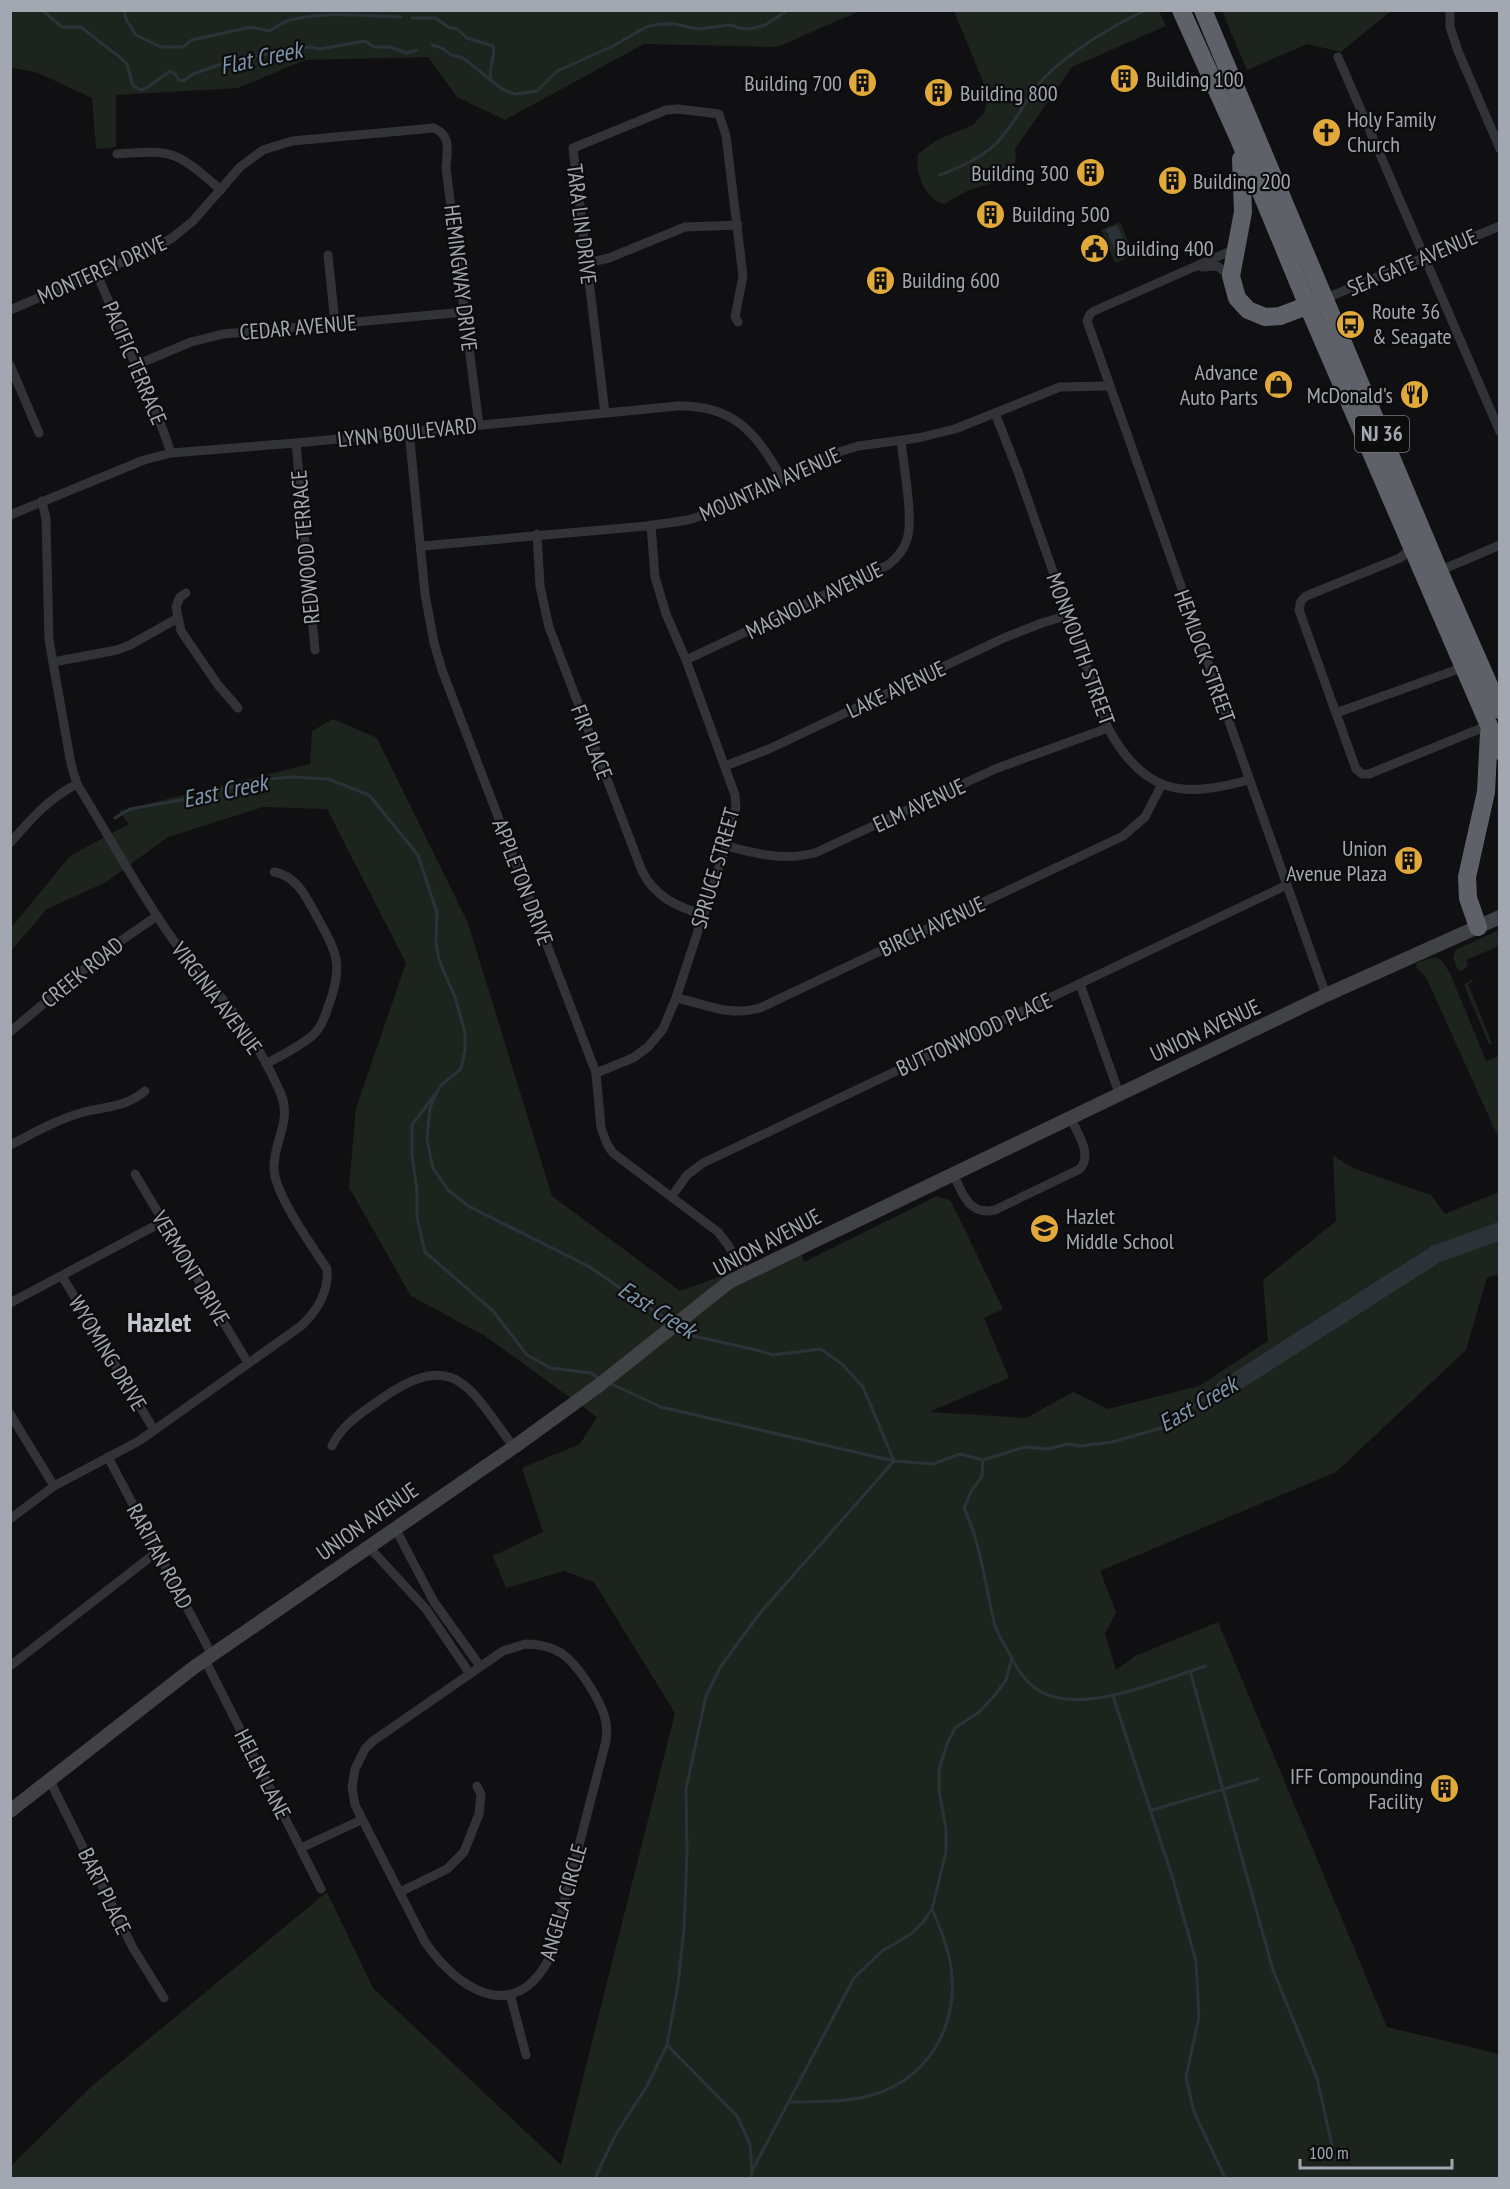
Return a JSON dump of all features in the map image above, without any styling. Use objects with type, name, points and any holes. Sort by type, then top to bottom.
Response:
[{"type":"highway","name":"NJ 36","points":[[1203,10],[1408,536],[1500,751]]},
{"type":"highway","name":"NJ 36","points":[[1182,13],[1316,302],[1500,710]]},
{"type":"highway","points":[[1239,139],[1244,200],[1232,276],[1237,298],[1248,310],[1258,315],[1280,316],[1316,302]]},
{"type":"highway","points":[[1478,927],[1468,898],[1467,877],[1486,792],[1489,725]]},
{"type":"street","points":[[1450,10],[1450,27],[1458,51],[1500,149]]},
{"type":"street","points":[[1338,57],[1500,432]]},
{"type":"street","name":"TARA LIN DRIVE","points":[[605,413],[573,148],[666,110],[719,114],[726,136],[743,276],[735,317],[738,322]]},
{"type":"street","name":"MONTEREY DRIVE","points":[[10,310],[97,274],[172,238],[193,221],[249,159],[263,150],[278,144],[429,127],[443,133]]},
{"type":"street","name":"HEMINGWAY DRIVE","points":[[443,133],[447,140],[446,168],[478,425]]},
{"type":"street","points":[[117,154],[167,152],[187,161],[221,190]]},
{"type":"street","points":[[587,263],[609,258],[685,227],[738,225]]},
{"type":"street","name":"SEA GATE AVENUE","points":[[1316,302],[1500,226]]},
{"type":"street","points":[[1189,271],[1237,248]]},
{"type":"street","points":[[328,255],[335,323]]},
{"type":"street","points":[[1189,271],[1204,266],[1213,266],[1221,268],[1232,276]]},
{"type":"street","name":"HEMLOCK STREET","points":[[1189,271],[1094,311],[1088,316],[1088,325],[1326,995]]},
{"type":"street","name":"PACIFIC TERRACE","points":[[97,274],[171,453]]},
{"type":"street","name":"CEDAR AVENUE","points":[[136,365],[191,342],[213,336],[465,312]]},
{"type":"street","points":[[10,364],[39,433]]},
{"type":"street","name":"MOUNTAIN AVENUE","points":[[422,546],[688,520],[713,512],[839,452],[858,446],[954,429],[1060,387],[1109,386]]},
{"type":"street","name":"LYNN BOULEVARD","points":[[10,515],[144,460],[171,453],[687,406],[718,412],[736,421],[754,436],[766,451],[782,479]]},
{"type":"street","name":"MONMOUTH STREET","points":[[995,413],[1108,728],[1120,750],[1131,763],[1162,784],[1179,789],[1219,788],[1248,780]]},
{"type":"street","name":"APPLETON DRIVE","points":[[409,431],[428,614],[442,670],[596,1073],[601,1128],[607,1144],[613,1153],[718,1232],[745,1274]]},
{"type":"street","name":"MAGNOLIA AVENUE","points":[[686,660],[878,570],[896,558],[903,550],[909,529],[901,440]]},
{"type":"street","name":"REDWOOD TERRACE","points":[[296,443],[315,650]]},
{"type":"street","name":"VIRGINIA AVENUE","points":[[10,1520],[54,1486],[139,1441],[306,1322],[318,1306],[328,1278],[327,1269],[281,1193],[275,1175],[274,1158],[285,1122],[285,1112],[282,1097],[266,1064],[238,1018],[173,940],[77,784],[71,764],[49,640],[46,519],[42,501]]},
{"type":"street","name":"SPRUCE STREET","points":[[596,1073],[633,1058],[648,1047],[663,1029],[676,998],[726,846],[736,807],[735,795],[725,766],[686,660],[666,614],[655,577],[651,525]]},
{"type":"street","name":"FIR PLACE","points":[[537,534],[540,586],[549,627],[642,870],[651,886],[665,899],[702,915]]},
{"type":"street","points":[[1408,536],[1407,552],[1400,558],[1306,596],[1301,601],[1299,610],[1356,769],[1362,774],[1369,774],[1489,725]]},
{"type":"street","points":[[1438,571],[1500,545]]},
{"type":"street","points":[[186,593],[180,597],[176,607],[181,630],[218,685],[238,708]]},
{"type":"street","name":"LAKE AVENUE","points":[[725,766],[769,749],[1006,637],[1042,622],[1068,615]]},
{"type":"street","points":[[53,662],[117,650],[178,618]]},
{"type":"street","points":[[1336,713],[1464,667]]},
{"type":"street","name":"ELM AVENUE","points":[[726,846],[771,857],[815,853],[995,769],[1108,728]]},
{"type":"street","points":[[10,843],[47,803],[61,792],[77,784]]},
{"type":"street","name":"BIRCH AVENUE","points":[[676,998],[732,1012],[760,1008],[1124,836],[1145,817],[1162,784]]},
{"type":"street","points":[[266,1064],[300,1045],[314,1034],[325,1015],[338,974],[334,950],[304,893],[292,879],[274,873]]},
{"type":"street","name":"BUTTONWOOD PLACE","points":[[672,1196],[687,1175],[703,1163],[1287,885]]},
{"type":"street","name":"CREEK ROAD","points":[[10,1032],[106,951],[157,916]]},
{"type":"street","name":"UNION AVENUE","points":[[10,1811],[208,1657],[514,1447],[598,1386],[729,1282],[1326,995],[1500,917]]},
{"type":"street","points":[[1080,984],[1119,1093]]},
{"type":"street","points":[[10,1145],[54,1123],[84,1112],[115,1107],[133,1101],[145,1092]]},
{"type":"street","points":[[953,1173],[963,1197],[974,1209],[988,1212],[995,1210],[1080,1169],[1084,1164],[1086,1152],[1070,1117]]},
{"type":"street","name":"VERMONT DRIVE","points":[[135,1174],[248,1363]]},
{"type":"street","points":[[10,1303],[164,1221]]},
{"type":"street","name":"WYOMING DRIVE","points":[[62,1276],[154,1430]]},
{"type":"street","points":[[332,1446],[336,1437],[356,1417],[402,1384],[436,1375],[455,1380],[474,1393],[514,1447]]},
{"type":"street","points":[[10,1414],[54,1486]]},
{"type":"street","name":"RARITAN ROAD","points":[[108,1457],[158,1551],[208,1657]]},
{"type":"street","points":[[395,1528],[434,1602],[480,1666]]},
{"type":"street","points":[[368,1546],[426,1610],[470,1674]]},
{"type":"street","points":[[10,1666],[158,1551]]},
{"type":"street","name":"ANGELA CIRCLE","points":[[536,1644],[559,1652],[577,1668],[599,1703],[607,1730],[550,1957],[536,1979],[510,1994],[486,1994],[461,1982],[434,1957],[362,1820],[355,1805],[352,1787],[355,1769],[365,1749],[373,1741],[470,1674],[502,1651],[520,1645],[536,1644]]},
{"type":"street","name":"HELEN LANE","points":[[208,1657],[321,1888]]},
{"type":"street","name":"BART PLACE","points":[[50,1781],[133,1948],[164,1998]]},
{"type":"street","points":[[400,1892],[447,1869],[464,1852],[479,1814],[481,1794],[477,1786]]},
{"type":"street","points":[[301,1848],[362,1820]]},
{"type":"street","points":[[510,1994],[526,2055]]},
{"type":"shaded area","points":[[10,11],[860,11],[777,47],[644,44],[505,120],[457,97],[428,57],[305,60],[238,88],[116,95],[116,147],[96,149],[92,98],[36,72],[11,68]]},
{"type":"shaded area","points":[[954,11],[1159,11],[1166,26],[1072,67],[1015,149],[1016,160],[1007,178],[967,191],[944,204],[931,196],[922,184],[918,169],[918,154],[937,140],[973,125],[984,113],[989,96]]},
{"type":"shaded area","points":[[1222,11],[1391,11],[1341,52],[1307,44],[1247,70]]},
{"type":"shaded area","points":[[1120,222],[1134,255],[1115,263],[1101,230]]},
{"type":"shaded area","points":[[1117,225],[1126,246],[1115,250],[1106,229]]},
{"type":"shaded area","points":[[333,719],[377,738],[468,923],[552,1196],[680,1291],[799,1248],[804,1262],[937,1196],[951,1201],[1003,1309],[984,1318],[1009,1378],[929,1412],[1026,1418],[1073,1392],[1108,1409],[1199,1386],[1268,1341],[1263,1280],[1336,1221],[1333,1155],[1361,1171],[1431,1195],[1445,1214],[1499,1192],[1499,1275],[1487,1277],[1466,1350],[1336,1472],[1100,1571],[1116,1612],[1105,1634],[1116,1670],[1135,1656],[1218,1622],[1387,2027],[1499,2054],[1499,2178],[11,2178],[11,2166],[93,2085],[327,1892],[373,1988],[561,2165],[675,1713],[594,1582],[564,1571],[506,1588],[493,1556],[543,1532],[522,1468],[580,1444],[597,1417],[485,1336],[411,1296],[349,1187],[356,1108],[406,963],[327,809],[263,807],[168,837],[106,882],[47,909],[11,951],[11,928],[70,856],[129,824],[119,811],[310,764],[312,731]]},
{"type":"shaded area","points":[[1499,930],[1499,946],[1466,960],[1468,966],[1462,971],[1458,970],[1453,958],[1456,950]]},
{"type":"shaded area","points":[[1435,957],[1441,960],[1450,973],[1486,1061],[1499,1056],[1499,1139],[1426,977],[1416,967],[1417,963]]},
{"type":"shaded area","points":[[1471,980],[1474,981],[1468,984],[1492,1044],[1489,1044],[1464,985]]},
{"type":"waterway","name":"Flat Creek","points":[[42,10],[62,27],[81,27],[122,59],[127,64],[133,86],[141,90],[170,71],[183,81],[193,74],[224,63],[292,49],[309,47],[320,49],[365,41],[374,47],[390,47],[407,53],[417,50]]},
{"type":"waterway","points":[[124,10],[126,19],[136,35],[161,47],[183,47],[192,40],[251,27],[269,31],[285,22],[312,16],[401,17]]},
{"type":"waterway","name":"Flat Creek","points":[[432,45],[442,48],[451,55],[463,58],[502,89],[515,94],[537,91],[557,71],[613,46],[646,27],[674,24],[698,29],[730,25],[750,29],[765,25],[788,10]]},
{"type":"waterway","points":[[940,175],[974,160],[996,144],[1039,84],[1068,57],[1105,32],[1145,10]]},
{"type":"waterway","points":[[412,18],[436,18],[448,27],[457,29],[467,38],[493,46],[491,79]]},
{"type":"waterway","name":"East Creek","points":[[115,818],[130,809],[193,798],[255,780],[292,777],[328,779],[369,795],[418,855],[437,913],[436,942],[439,960],[455,997],[465,1033],[465,1050],[461,1069],[440,1086],[430,1108],[427,1139],[433,1168],[448,1190],[468,1206],[588,1266],[670,1322]]},
{"type":"waterway","points":[[436,1093],[412,1125],[417,1218],[425,1252],[493,1311],[527,1355],[551,1368],[591,1373],[600,1379]]},
{"type":"waterway","name":"East Creek","points":[[1223,1390],[1436,1254],[1500,1231]]},
{"type":"waterway","name":"East Creek","points":[[678,1328],[689,1335],[773,1355],[821,1349],[843,1365],[863,1387],[894,1461],[933,1464],[960,1454],[983,1460],[1025,1447],[1048,1449],[1068,1444],[1080,1446],[1112,1442],[1161,1428],[1180,1413],[1223,1390]]},
{"type":"waterway","points":[[595,2178],[616,2134],[647,2086],[667,2045],[678,1984],[684,1929],[687,1852],[686,1789],[706,1696],[721,1666],[760,1613],[894,1461],[661,1407],[609,1383]]},
{"type":"waterway","points":[[983,1460],[982,1476],[964,1508],[979,1550],[995,1626],[1016,1665],[1029,1683],[1038,1690],[1055,1697],[1075,1700],[1098,1698],[1145,1687],[1205,1666]]},
{"type":"waterway","points":[[752,2171],[854,1978],[882,1951],[911,1934],[932,1909],[946,1852],[946,1829],[939,1791],[939,1770],[947,1744],[955,1728],[979,1712],[995,1695],[1006,1680],[1012,1658]]},
{"type":"waterway","points":[[1190,1671],[1273,1970],[1317,2078],[1335,2159]]},
{"type":"waterway","points":[[1113,1696],[1172,1876],[1196,1961],[1199,2017],[1186,2077],[1194,2112],[1225,2178]]},
{"type":"waterway","points":[[1152,1810],[1258,1779]]},
{"type":"waterway","points":[[790,2102],[842,2100],[872,2095],[894,2086],[913,2074],[928,2058],[940,2040],[948,2020],[952,1998],[952,1975],[948,1952],[932,1909]]},
{"type":"waterway","points":[[667,2045],[737,2116],[750,2144],[751,2178]]},
{"type":"place","name":"Building 100","points":[[1125,79]]},
{"type":"place","name":"Building 700","points":[[863,83]]},
{"type":"place","name":"Building 800","points":[[939,93]]},
{"type":"place","name":"Holy Family Church","points":[[1326,132]]},
{"type":"place","name":"Building 300","points":[[1090,173]]},
{"type":"place","name":"Building 200","points":[[1172,181]]},
{"type":"place","name":"Building 500","points":[[991,214]]},
{"type":"place","name":"Building 400","points":[[1095,248]]},
{"type":"place","name":"Building 600","points":[[881,280]]},
{"type":"place","name":"Route 36 & Seagate","points":[[1351,324]]},
{"type":"place","name":"Advance Auto Parts","points":[[1279,385]]},
{"type":"place","name":"McDonald's","points":[[1414,395]]},
{"type":"place","name":"Union Avenue Plaza","points":[[1408,861]]},
{"type":"place","name":"Hazlet Middle School","points":[[1045,1229]]},
{"type":"place","name":"IFF Compounding Facility","points":[[1444,1789]]},
{"type":"district","name":"Hazlet","points":[[159,1322]]}]
